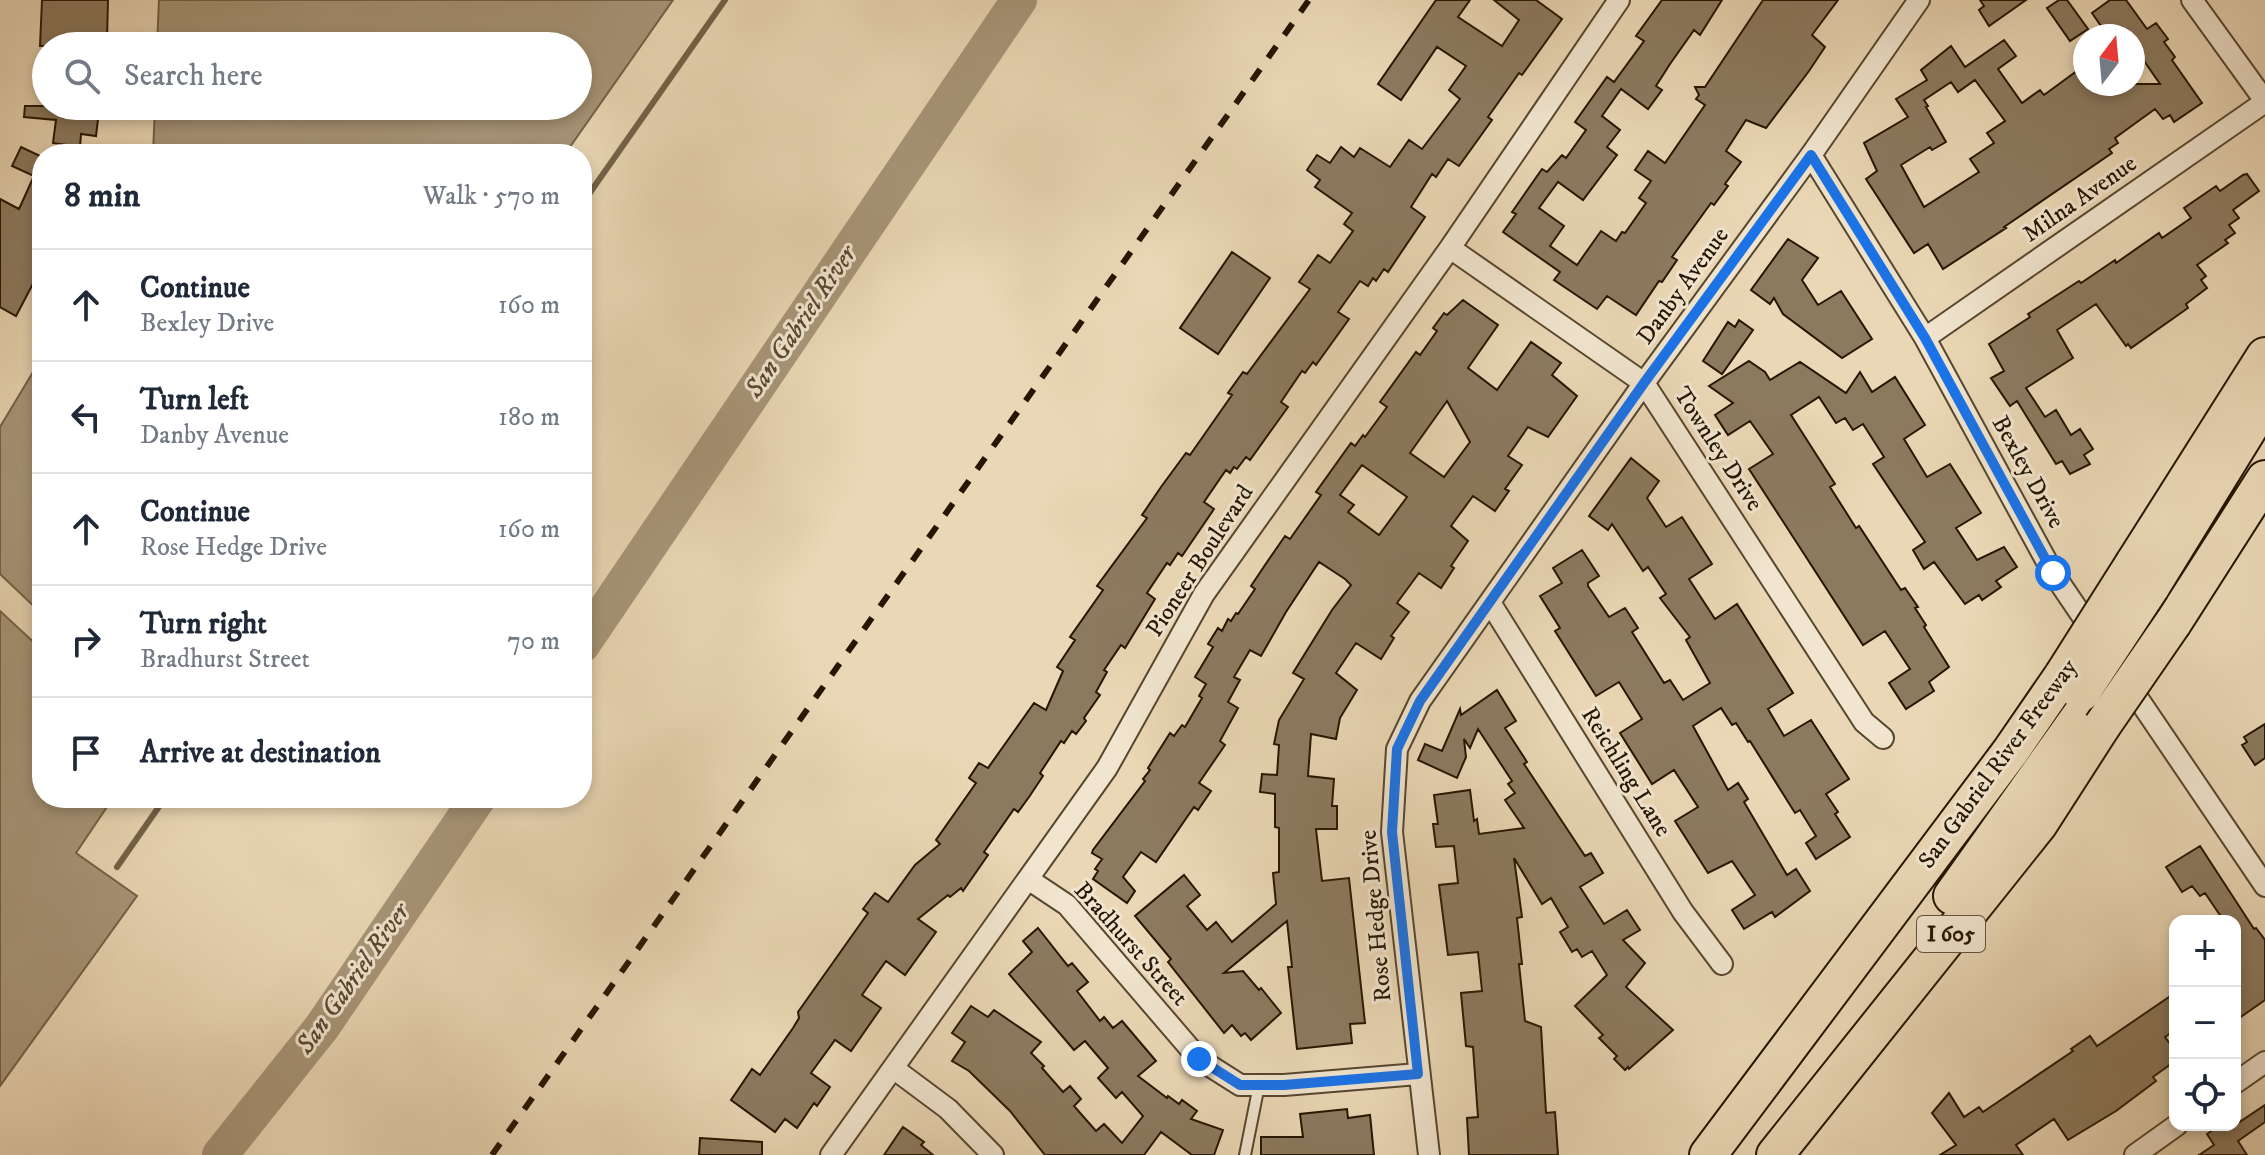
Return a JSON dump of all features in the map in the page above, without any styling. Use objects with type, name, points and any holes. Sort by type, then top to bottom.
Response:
[{"type":"highway","name":"San Gabriel River Freeway","points":[[1783,1146],[2039,824],[2083,700],[2154,594],[2265,356]]},
{"type":"highway","points":[[2154,594],[2265,402]]},
{"type":"highway","points":[[2154,594],[2265,429]]},
{"type":"highway","name":"San Gabriel River Freeway","points":[[1708,1155],[2010,752],[2083,700],[2154,594],[2265,479]]},
{"type":"street","name":"Pioneer Boulevard","points":[[831,1155],[1107,768],[1204,594],[1450,248],[1619,0]]},
{"type":"street","name":"Danby Avenue","points":[[1491,604],[1644,383],[1811,155],[1919,0]]},
{"type":"street","points":[[2192,0],[2265,101]]},
{"type":"street","name":"Milna Avenue","points":[[1925,338],[2265,101]]},
{"type":"street","name":"Bexley Drive","points":[[1811,155],[1925,338],[2053,573],[2265,886]]},
{"type":"street","name":"Townley Drive","points":[[1450,248],[1644,383],[1864,722],[1883,738]]},
{"type":"street","name":"Reichling Lane","points":[[1491,604],[1683,912],[1722,964]]},
{"type":"street","name":"Rose Hedge Drive","points":[[1429,1155],[1392,832],[1397,749],[1420,701],[1491,604]]},
{"type":"street","name":"Bradhurst Street","points":[[1028,879],[1067,905],[1199,1059],[1240,1085],[1418,1074]]},
{"type":"street","points":[[2241,1079],[2265,1062]]},
{"type":"street","points":[[893,1068],[948,1109],[993,1155]]},
{"type":"street","points":[[2135,1155],[2169,1131]]},
{"type":"lane","points":[[1245,1155],[1259,1085]]},
{"type":"shaded area","points":[[159,0],[673,0],[592,116],[592,32],[158,32]]},
{"type":"shaded area","points":[[154,120],[589,120],[572,144],[153,144]]},
{"type":"shaded area","points":[[32,374],[32,604],[0,574],[0,427]]},
{"type":"shaded area","points":[[0,611],[32,641],[32,808],[106,808],[76,853],[137,896],[0,1086]]},
{"type":"building","points":[[42,0],[108,0],[107,32],[41,32]]},
{"type":"building","points":[[1436,0],[1470,0],[1458,17],[1502,46],[1519,20],[1494,0],[1536,0],[1562,19],[1488,117],[1492,120],[1459,166],[1448,159],[1436,177],[1432,174],[1411,207],[1425,217],[1388,272],[1384,269],[1368,286],[1360,281],[1338,312],[1349,319],[1316,365],[1313,362],[1305,373],[1302,371],[1281,402],[1288,407],[1250,460],[1246,457],[1230,473],[1226,470],[1204,502],[1214,509],[1182,556],[1178,553],[1170,565],[1167,563],[1147,593],[1155,599],[1125,648],[1121,645],[1104,670],[1107,672],[1096,692],[1100,695],[1084,718],[1086,721],[1076,734],[1072,731],[1064,743],[1061,741],[1040,773],[1043,776],[1018,812],[1014,809],[984,852],[988,855],[963,891],[961,888],[950,897],[948,895],[918,919],[936,932],[905,975],[886,961],[862,995],[881,1008],[851,1051],[835,1040],[811,1073],[830,1087],[817,1106],[814,1103],[797,1128],[785,1119],[775,1132],[731,1100],[752,1069],[760,1075],[793,1028],[799,1018],[798,1012],[868,913],[863,909],[875,893],[888,902],[915,865],[940,844],[936,840],[976,783],[969,778],[979,763],[988,768],[1034,703],[1046,710],[1063,671],[1057,667],[1075,640],[1070,637],[1103,590],[1097,586],[1147,518],[1142,515],[1186,453],[1190,455],[1232,395],[1228,393],[1243,372],[1247,374],[1310,289],[1299,282],[1318,255],[1330,263],[1353,231],[1344,224],[1352,213],[1315,187],[1320,180],[1307,170],[1317,155],[1330,163],[1341,147],[1354,157],[1360,148],[1390,167],[1409,140],[1422,149],[1460,99],[1449,90],[1466,66],[1437,47],[1401,100],[1378,84]]},
{"type":"building","points":[[1662,0],[1722,0],[1700,35],[1694,30],[1670,64],[1656,86],[1662,90],[1648,109],[1621,89],[1602,116],[1620,130],[1607,147],[1617,155],[1583,200],[1558,182],[1539,208],[1564,226],[1550,246],[1577,265],[1601,231],[1616,241],[1622,232],[1625,233],[1646,203],[1639,198],[1651,181],[1635,170],[1648,151],[1665,163],[1705,105],[1696,99],[1699,95],[1695,87],[1705,87],[1763,0],[1838,0],[1812,35],[1825,47],[1766,128],[1746,120],[1726,151],[1741,162],[1725,184],[1728,186],[1714,205],[1711,203],[1672,257],[1677,260],[1636,315],[1607,296],[1597,309],[1554,280],[1560,272],[1503,232],[1516,214],[1512,212],[1542,169],[1547,172],[1562,155],[1566,158],[1586,130],[1575,122],[1607,77],[1614,82],[1644,41],[1636,36]]},
{"type":"building","points":[[1980,0],[2026,0],[1989,26],[1979,10],[1984,6]]},
{"type":"building","points":[[2059,0],[2067,0],[2084,24],[2073,24],[2073,39],[2070,41],[2047,8]]},
{"type":"building","points":[[2110,0],[2126,0],[2143,24],[2100,24],[2092,13]]},
{"type":"building","points":[[2156,23],[2168,39],[2164,42],[2175,57],[2172,60],[2202,103],[2174,122],[2170,115],[2163,119],[2155,109],[2115,138],[2118,143],[2109,149],[2112,153],[1943,269],[1928,244],[1914,253],[1866,179],[1877,171],[1864,143],[1908,117],[1896,99],[1927,80],[1921,70],[1951,46],[1965,67],[2004,40],[2016,56],[1998,69],[2022,103],[2040,90],[2044,95],[2073,74],[2073,96],[2145,96],[2145,84],[2160,84],[2145,62],[2145,26],[2147,29]],"holes":[[[1975,80],[2005,121],[1987,133],[1994,143],[1970,159],[1979,172],[1924,207],[1901,165],[1930,147],[1932,150],[1946,142],[1924,100],[1951,82],[1958,92]]]},
{"type":"building","points":[[25,106],[32,106],[32,118],[24,117]]},
{"type":"building","points":[[56,120],[98,120],[96,136],[81,134],[80,144],[53,143]]},
{"type":"building","points":[[21,147],[32,152],[32,175],[12,166]]},
{"type":"building","points":[[2247,174],[2259,191],[2233,210],[2239,218],[2229,225],[2235,233],[2225,240],[2228,243],[2197,265],[2206,276],[2201,280],[2207,288],[2186,304],[2188,308],[2131,348],[2128,344],[2126,346],[2096,304],[2057,330],[2073,358],[2026,388],[2045,417],[2056,410],[2071,435],[2080,429],[2093,449],[2084,455],[2090,464],[2070,474],[2062,461],[2056,464],[2017,401],[2010,406],[1991,378],[2004,371],[1989,344],[2079,281],[2081,283],[2115,260],[2116,263],[2159,233],[2162,238],[2191,218],[2184,208],[2216,186],[2220,191]]},
{"type":"building","points":[[32,180],[32,286],[16,316],[0,307],[0,199],[19,209]]},
{"type":"building","points":[[1788,239],[1818,258],[1802,280],[1818,305],[1841,291],[1872,339],[1842,358],[1783,314],[1774,298],[1770,304],[1751,290]]},
{"type":"building","points":[[1232,252],[1270,278],[1218,354],[1180,328]]},
{"type":"building","points":[[1463,300],[1498,325],[1468,368],[1497,390],[1531,342],[1561,363],[1552,375],[1577,396],[1548,437],[1528,427],[1508,456],[1522,465],[1505,489],[1509,491],[1495,511],[1473,496],[1451,526],[1468,541],[1451,566],[1454,568],[1441,588],[1419,573],[1397,603],[1409,612],[1391,636],[1394,638],[1381,659],[1356,643],[1336,673],[1357,690],[1340,718],[1336,739],[1311,734],[1308,776],[1334,779],[1332,806],[1337,806],[1337,829],[1316,829],[1322,881],[1349,878],[1365,1023],[1350,1024],[1352,1043],[1297,1049],[1288,967],[1292,967],[1287,921],[1224,973],[1243,971],[1281,1013],[1251,1040],[1245,1033],[1241,1036],[1232,1025],[1224,1033],[1168,962],[1171,959],[1135,916],[1184,875],[1200,895],[1187,906],[1207,930],[1216,922],[1232,942],[1276,904],[1273,873],[1279,872],[1279,828],[1275,827],[1275,794],[1260,792],[1262,774],[1277,775],[1279,745],[1274,744],[1279,720],[1304,679],[1293,673],[1351,585],[1345,579],[1319,562],[1261,656],[1250,650],[1234,677],[1240,680],[1228,702],[1238,708],[1220,741],[1225,745],[1199,783],[1211,791],[1198,810],[1194,807],[1156,862],[1141,852],[1123,877],[1135,891],[1127,903],[1093,879],[1102,859],[1092,853],[1145,781],[1148,768],[1170,733],[1174,736],[1182,725],[1185,727],[1202,698],[1199,696],[1206,684],[1195,677],[1213,647],[1208,644],[1218,628],[1222,631],[1228,619],[1231,621],[1238,614],[1255,589],[1251,586],[1285,536],[1290,539],[1321,495],[1316,492],[1351,443],[1355,446],[1363,435],[1365,437],[1387,407],[1380,402],[1416,352],[1420,355],[1437,331],[1433,328],[1444,313],[1447,315]],"holes":[[[1447,401],[1470,442],[1444,477],[1410,453]],[[1362,465],[1407,497],[1379,535],[1348,512],[1354,505],[1340,495]]]},
{"type":"building","points":[[1739,320],[1753,330],[1722,374],[1703,361],[1728,322],[1735,327]]},
{"type":"building","points":[[1749,361],[1765,372],[1770,380],[1800,362],[1846,393],[1860,372],[1872,392],[1895,377],[1925,425],[1904,439],[1927,477],[1950,464],[1981,513],[1956,528],[1977,560],[2004,547],[2017,567],[1996,581],[2001,587],[1982,600],[1979,595],[1965,604],[1934,562],[1924,569],[1913,550],[1925,542],[1873,464],[1884,457],[1863,424],[1853,430],[1845,418],[1836,423],[1819,397],[1791,415],[1835,484],[1830,487],[1856,528],[1859,526],[1901,590],[1905,588],[1918,607],[1915,608],[1926,625],[1924,627],[1949,667],[1929,682],[1934,691],[1906,709],[1889,683],[1910,669],[1885,631],[1863,645],[1749,469],[1773,454],[1750,421],[1728,435],[1715,415],[1733,403],[1709,386]]},
{"type":"building","points":[[1631,458],[1659,481],[1647,498],[1666,527],[1682,517],[1712,564],[1689,579],[1715,619],[1737,604],[1793,693],[1768,709],[1784,736],[1811,720],[1849,779],[1826,794],[1850,837],[1816,859],[1806,843],[1816,836],[1800,810],[1795,813],[1736,723],[1732,725],[1721,708],[1693,726],[1728,790],[1738,783],[1748,799],[1744,802],[1787,875],[1796,869],[1810,891],[1775,917],[1772,912],[1744,929],[1732,910],[1755,895],[1732,861],[1708,873],[1675,821],[1698,807],[1674,770],[1652,784],[1620,733],[1642,719],[1619,682],[1596,696],[1555,631],[1560,628],[1540,596],[1562,583],[1553,568],[1582,550],[1599,576],[1588,586],[1609,617],[1625,608],[1638,628],[1632,632],[1664,683],[1670,680],[1683,700],[1710,683],[1686,640],[1690,637],[1660,598],[1666,594],[1648,567],[1643,571],[1612,524],[1608,530],[1589,516]]},
{"type":"building","points":[[1497,690],[1516,721],[1505,728],[1527,762],[1524,764],[1585,856],[1591,853],[1603,873],[1580,887],[1604,924],[1627,910],[1640,930],[1623,940],[1645,963],[1626,987],[1673,1030],[1629,1069],[1625,1070],[1614,1059],[1617,1056],[1599,1038],[1603,1035],[1575,1006],[1607,975],[1592,951],[1582,957],[1577,949],[1572,952],[1560,932],[1568,927],[1551,898],[1542,904],[1514,858],[1522,917],[1517,918],[1525,1021],[1541,1027],[1546,1113],[1555,1112],[1558,1155],[1469,1155],[1467,1118],[1478,1117],[1473,1047],[1466,1046],[1461,993],[1482,991],[1478,952],[1448,955],[1439,885],[1458,883],[1454,846],[1436,847],[1433,824],[1438,824],[1434,795],[1470,790],[1479,834],[1524,828],[1505,800],[1515,793],[1508,784],[1512,781],[1478,729],[1470,748],[1464,739],[1466,757],[1457,778],[1418,760],[1425,744],[1442,751],[1460,709],[1461,715]]},
{"type":"building","points":[[2265,724],[2265,758],[2255,765],[2242,745],[2247,742],[2244,737]]},
{"type":"building","points":[[2200,846],[2254,929],[2265,940],[2265,1000],[2241,1017],[2241,915],[2220,915],[2205,893],[2200,896],[2192,886],[2182,892],[2166,867]]},
{"type":"building","points":[[1038,928],[1068,966],[1072,963],[1088,982],[1077,991],[1100,1021],[1104,1017],[1113,1028],[1122,1021],[1156,1061],[1138,1076],[1167,1098],[1179,1104],[1182,1100],[1197,1111],[1191,1119],[1223,1130],[1214,1155],[1192,1155],[1161,1132],[1144,1155],[1045,1155],[1010,1111],[969,1071],[952,1061],[965,1042],[952,1033],[971,1006],[988,1017],[994,1010],[1041,1042],[1031,1053],[1063,1092],[1070,1086],[1081,1099],[1074,1106],[1096,1131],[1104,1124],[1122,1143],[1143,1116],[1122,1092],[1116,1098],[1098,1078],[1108,1068],[1085,1041],[1074,1050],[1009,974],[1032,952],[1023,941]]},
{"type":"building","points":[[2169,997],[2169,1034],[2165,1037],[2169,1043],[2169,1065],[2153,1077],[2156,1081],[2116,1111],[2068,1140],[2054,1119],[2016,1145],[2023,1155],[1940,1155],[1956,1145],[1932,1113],[1949,1093],[1964,1117],[1979,1107],[1983,1112],[2090,1036],[2097,1046]]},
{"type":"building","points":[[2265,1105],[2265,1122],[2238,1141],[2247,1155],[2199,1155],[2214,1145],[2207,1134],[2211,1131],[2241,1131],[2241,1121]]},
{"type":"building","points":[[1347,1109],[1348,1118],[1370,1115],[1374,1155],[1261,1155],[1261,1137],[1303,1137],[1300,1114]]},
{"type":"building","points":[[903,1127],[924,1142],[921,1145],[933,1155],[884,1155]]},
{"type":"building","points":[[700,1138],[762,1142],[762,1155],[699,1155]]},
{"type":"waterway","points":[[592,190],[725,0]]},
{"type":"waterway","name":"San Gabriel River","points":[[592,630],[1019,0]]},
{"type":"waterway","points":[[117,867],[158,808]]},
{"type":"waterway","name":"San Gabriel River","points":[[220,1155],[322,1027],[471,808]]},
{"type":"railway","points":[[492,1155],[1309,0]]},
{"type":"route","points":[[1199,1059],[1240,1085],[1284,1085],[1418,1074],[1392,832],[1397,749],[1420,701],[1644,383],[1811,155],[1925,338],[2053,573]]}]
